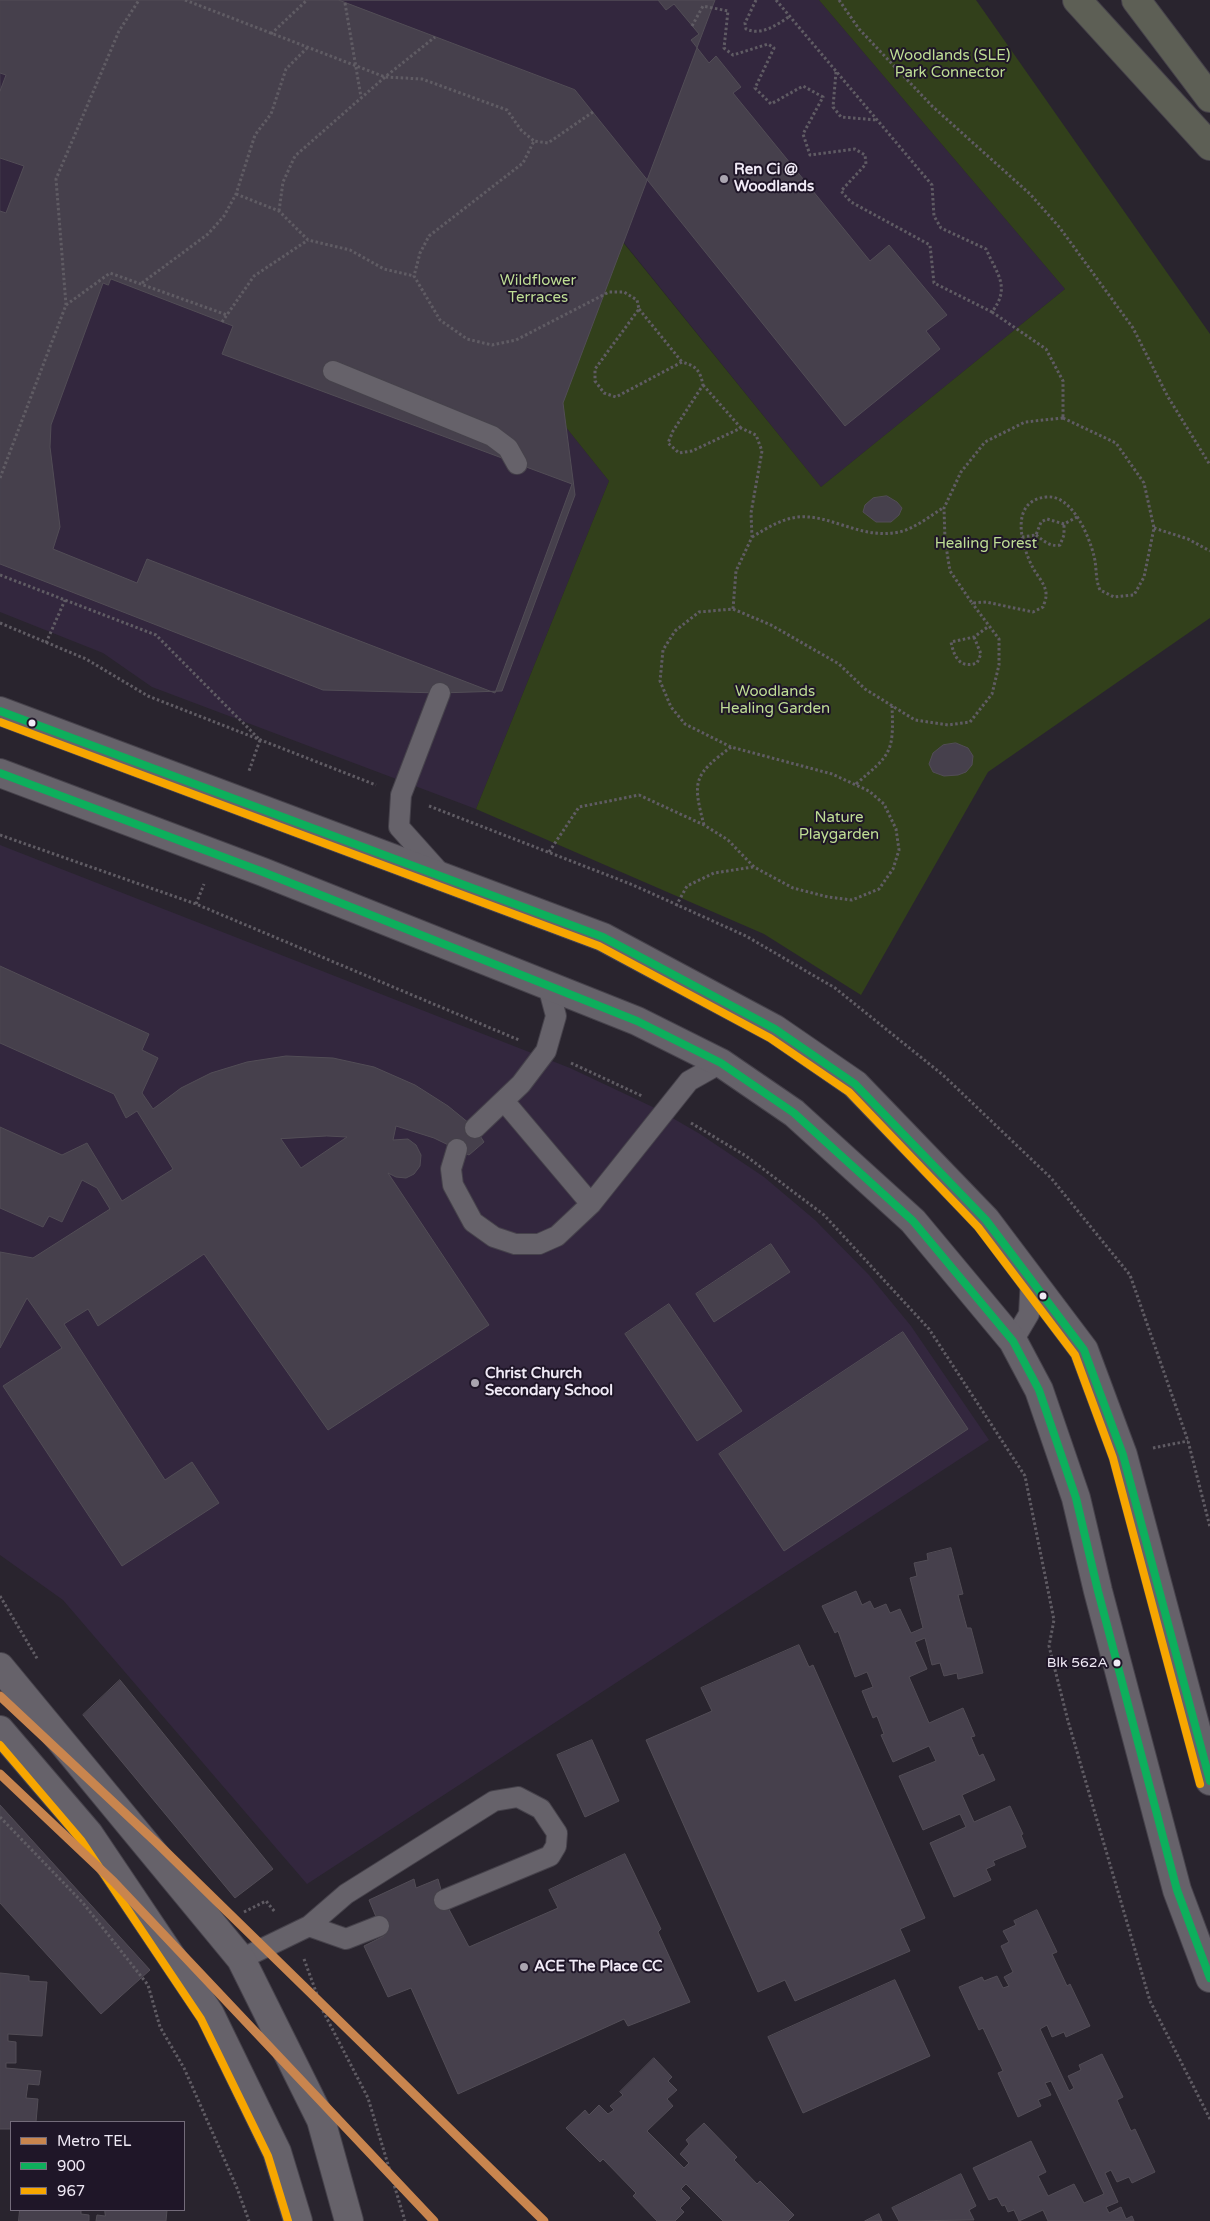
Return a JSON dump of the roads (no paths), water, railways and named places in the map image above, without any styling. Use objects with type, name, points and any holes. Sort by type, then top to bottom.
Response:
[{"type":"highway","points":[[1076,0],[1210,146]]},
{"type":"highway","points":[[1136,0],[1210,98]]},
{"type":"street","points":[[0,711],[603,937],[783,1035],[855,1084],[986,1220],[1084,1350],[1122,1455],[1210,1781]]},
{"type":"street","points":[[0,773],[263,872],[637,1021],[720,1063],[794,1113],[913,1221],[1013,1341],[1039,1390],[1076,1498],[1098,1591],[1177,1890],[1210,1978]]},
{"type":"street","points":[[0,1667],[241,1958],[321,2120],[350,2221]]},
{"type":"street","points":[[0,1730],[89,1834],[210,2014],[277,2152],[298,2221]]},
{"type":"lane","points":[[333,370],[492,436],[508,448],[517,464]]},
{"type":"lane","points":[[440,693],[401,795],[399,827],[447,880]]},
{"type":"lane","points":[[475,1128],[521,1084],[546,1051],[556,1016],[548,986]]},
{"type":"lane","points":[[457,1149],[451,1169],[453,1185],[473,1222],[494,1237],[515,1244],[539,1244],[557,1236],[591,1204],[669,1109],[689,1081],[720,1063]]},
{"type":"lane","points":[[504,1100],[591,1204]]},
{"type":"lane","points":[[1013,1341],[1029,1314],[1031,1278]]},
{"type":"lane","points":[[241,1958],[309,1926],[346,1894],[494,1801],[518,1797],[541,1809],[556,1834],[556,1846],[550,1856],[444,1900]]},
{"type":"lane","points":[[309,1926],[346,1940],[379,1926]]},
{"type":"metro line","name":"TEL","points":[[0,1696],[159,1845],[544,2221]]},
{"type":"metro line","name":"TEL","points":[[0,1774],[114,1882],[434,2221]]},
{"type":"place","name":"Ren Ci @ Woodlands","points":[[724,179]]},
{"type":"place","name":"Christ Church Secondary School","points":[[475,1383]]},
{"type":"place","name":"Blk 562A","points":[[1117,1663]]},
{"type":"place","name":"ACE The Place CC","points":[[524,1967]]},
{"type":"park label","name":"Woodlands (SLE) Park Connector","points":[[950,64]]},
{"type":"park label","name":"Wildflower Terraces","points":[[538,290]]},
{"type":"park label","name":"Healing Forest","points":[[986,544]]},
{"type":"park label","name":"Woodlands Healing Garden","points":[[775,700]]},
{"type":"park label","name":"Nature Playgarden","points":[[839,826]]}]
